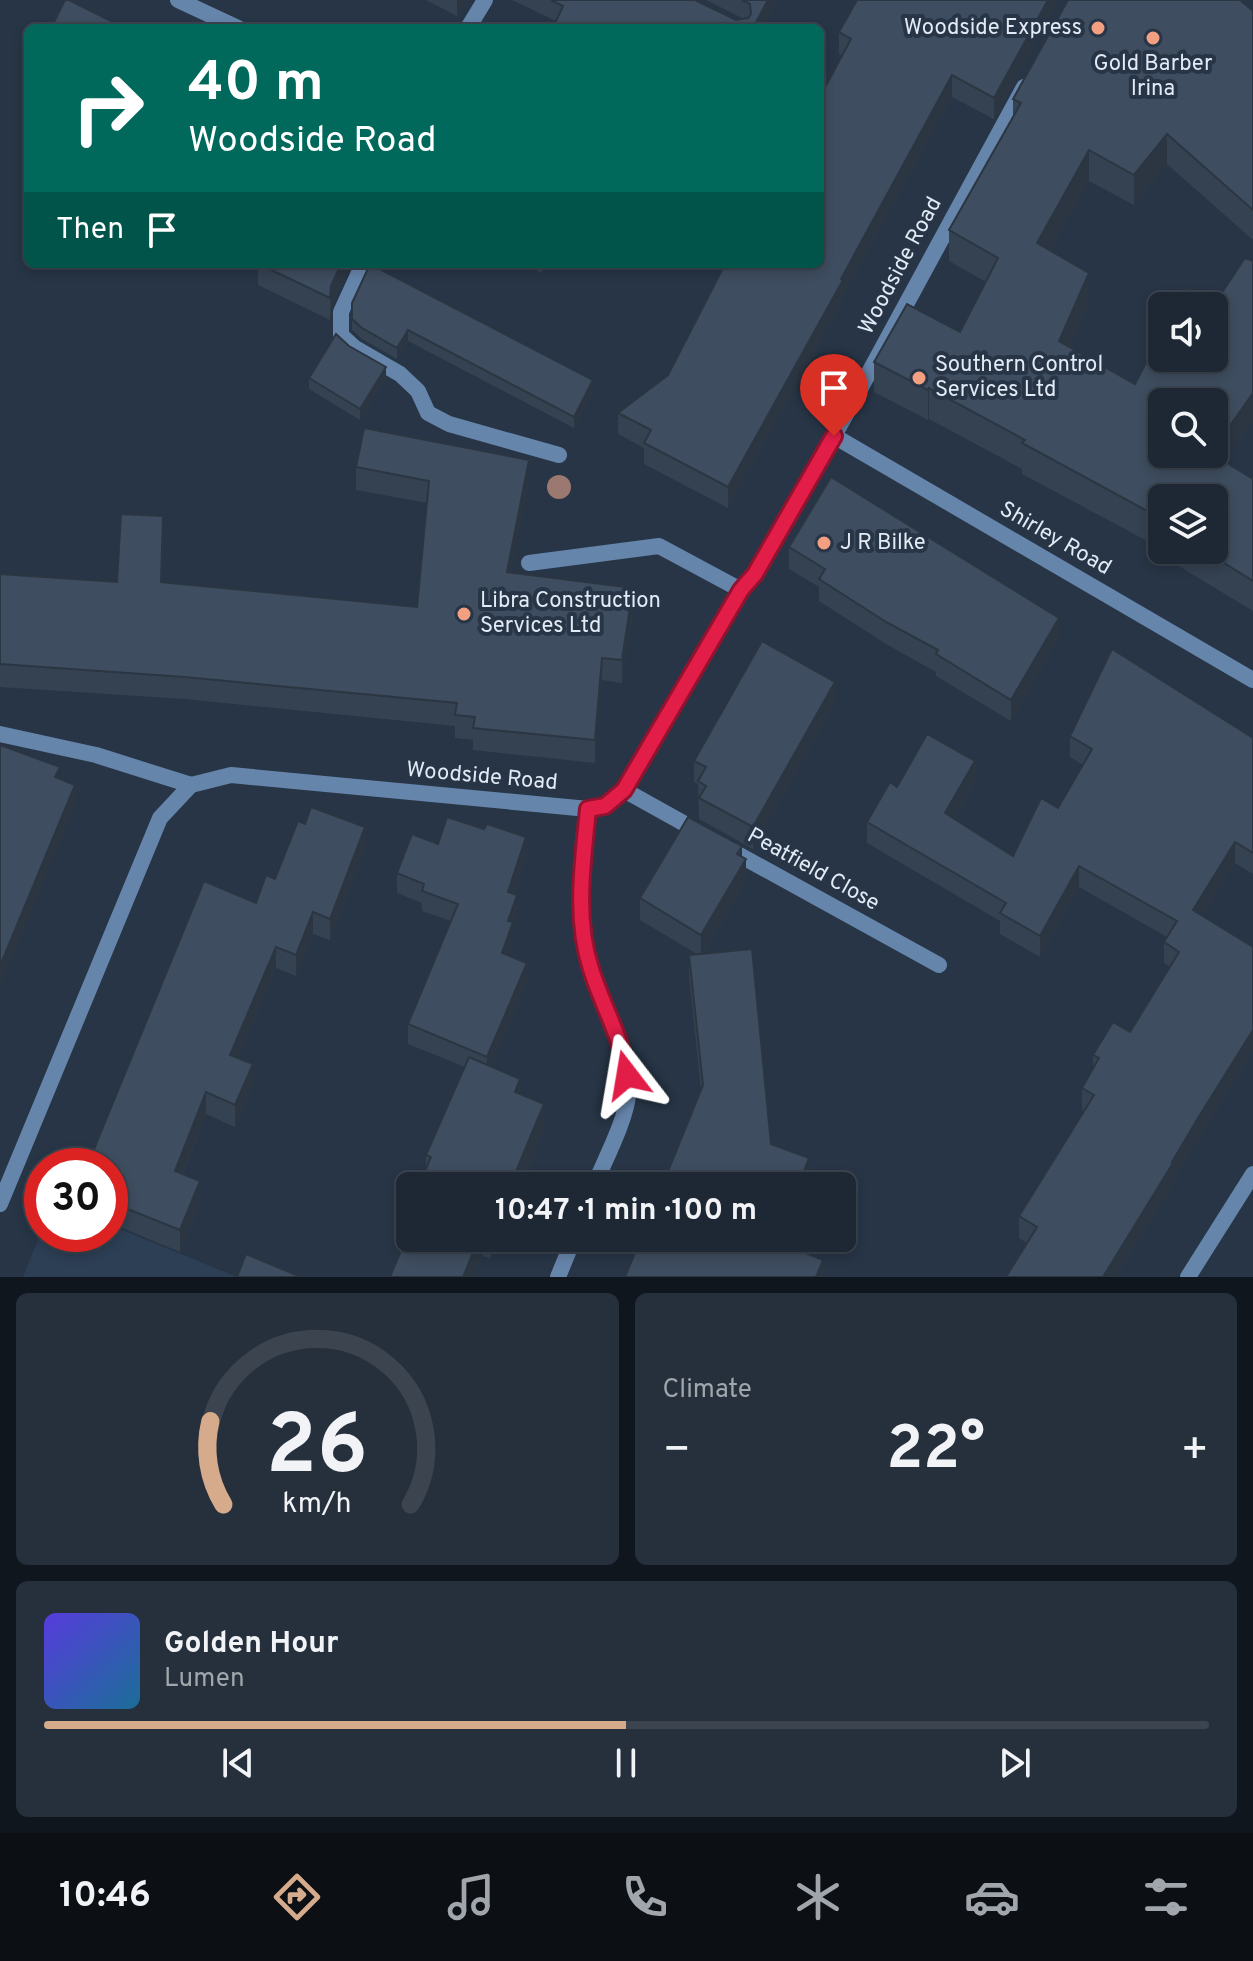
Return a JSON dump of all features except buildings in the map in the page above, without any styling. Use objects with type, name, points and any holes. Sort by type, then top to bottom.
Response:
[{"type":"street","points":[[178,0],[229,24]]},
{"type":"street","points":[[470,24],[485,0]]},
{"type":"street","name":"Woodside Road","points":[[624,790],[741,590],[755,574],[834,436],[1029,78]]},
{"type":"street","points":[[361,268],[341,312],[341,335],[355,348],[400,374],[418,391],[428,413],[449,424],[559,455]]},
{"type":"street","name":"Shirley Road","points":[[834,436],[1253,680]]},
{"type":"street","points":[[529,563],[659,546],[741,590]]},
{"type":"street","points":[[0,734],[96,755],[191,785],[160,818],[0,1204]]},
{"type":"street","name":"Woodside Road","points":[[191,785],[231,775],[588,809]]},
{"type":"street","points":[[599,1172],[629,1095],[624,1055],[590,967],[582,915],[582,864],[588,809],[605,806],[624,790]]},
{"type":"street","name":"Peatfield Close","points":[[624,790],[939,965]]},
{"type":"street","points":[[1188,1277],[1253,1174]]},
{"type":"street","points":[[558,1277],[568,1252]]},
{"type":"shaded area","points":[[128,1232],[237,1277],[23,1277],[33,1252],[128,1252]]},
{"type":"place","name":"Woodside Express","points":[[1098,28]]},
{"type":"place","name":"Gold Barber Irina","points":[[1153,38]]},
{"type":"place","name":"Southern Control Services Ltd","points":[[919,378]]},
{"type":"place","name":"J R Bilke","points":[[824,543]]},
{"type":"place","name":"Libra Construction Services Ltd","points":[[464,614]]},
{"type":"route","points":[[627,1075],[624,1055],[590,967],[582,915],[582,864],[588,809],[605,806],[624,790],[741,590],[755,574],[834,436]]}]
